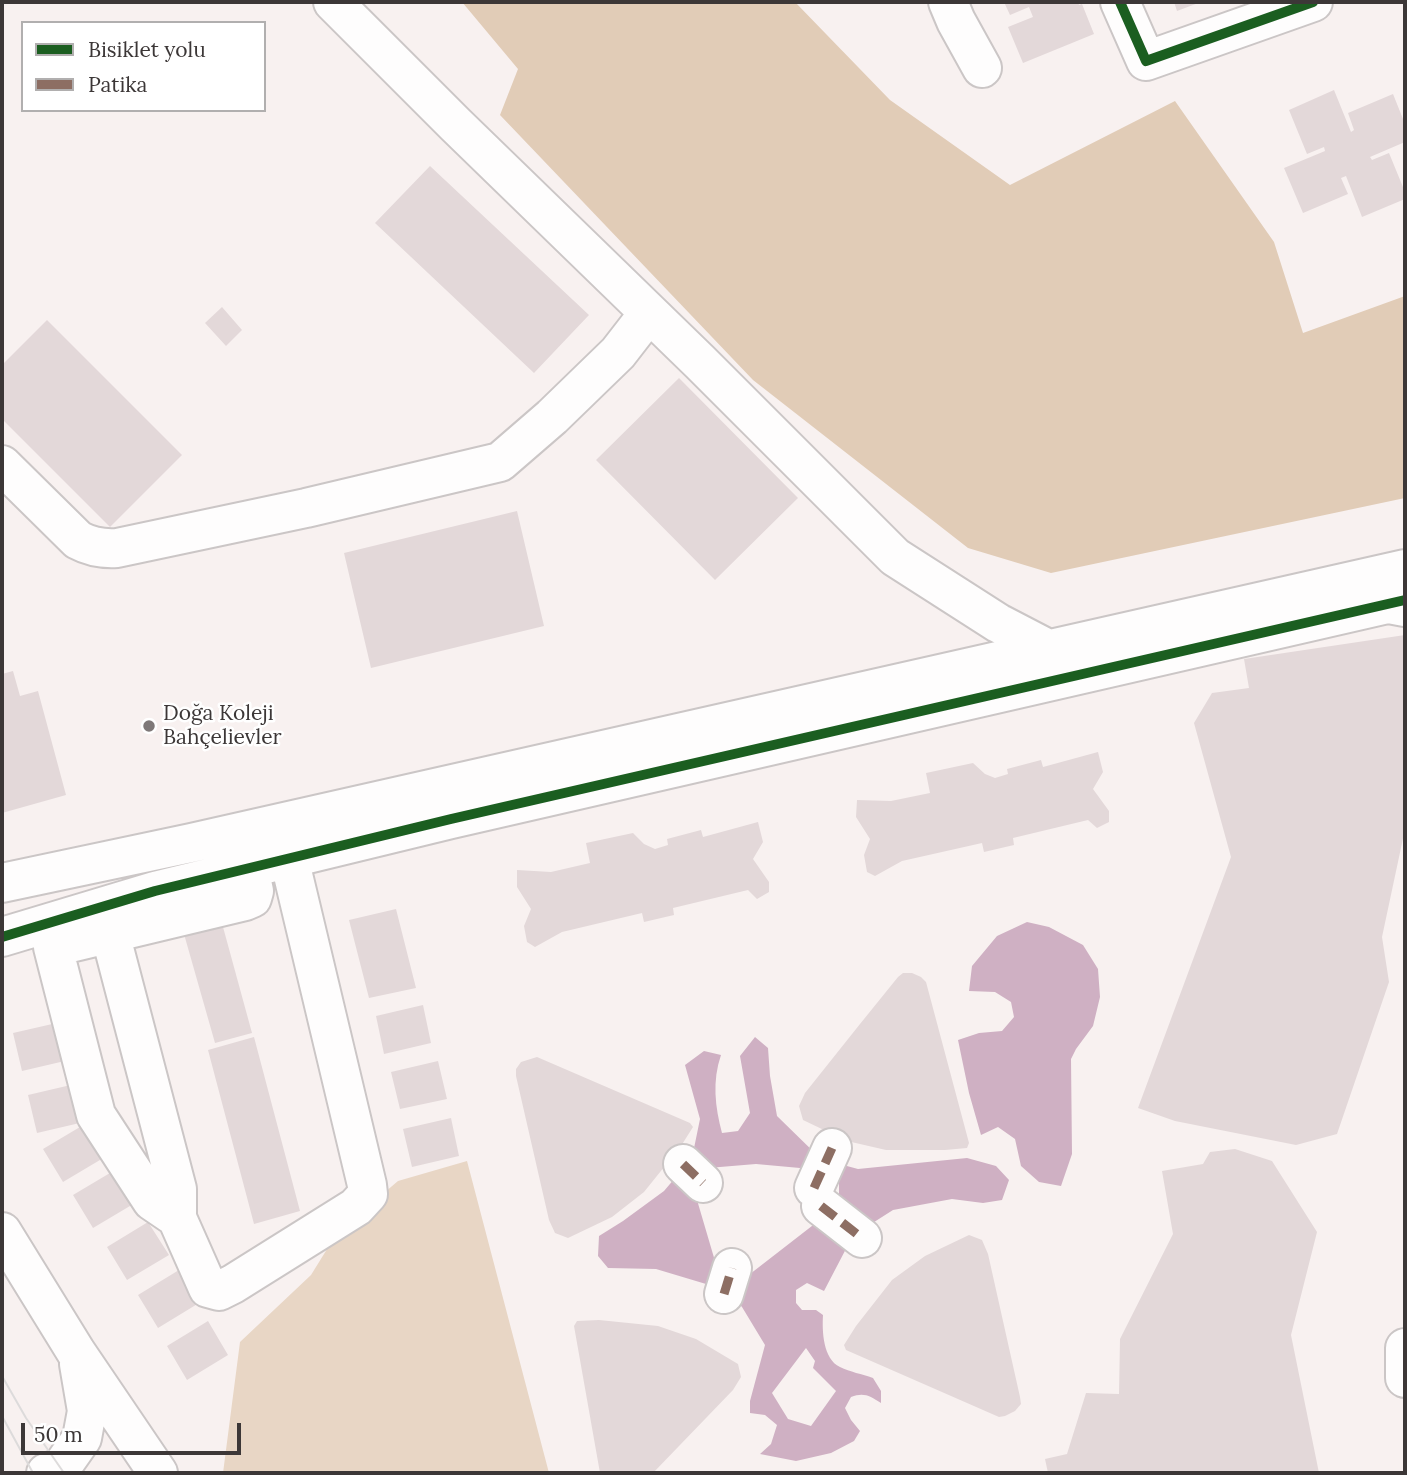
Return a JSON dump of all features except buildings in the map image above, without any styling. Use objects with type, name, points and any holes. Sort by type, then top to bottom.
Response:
[{"type":"street","points":[[333,2],[895,557],[998,623],[1048,649]]},
{"type":"street","points":[[948,2],[982,68]]},
{"type":"street","points":[[1121,2],[1146,61],[1291,5]]},
{"type":"street","points":[[2,466],[78,540],[90,547],[103,549],[306,508],[500,462],[552,417],[618,353],[649,313]]},
{"type":"street","points":[[2,883],[191,843],[1405,569]]},
{"type":"street","points":[[2,937],[155,891],[451,819],[1400,604]]},
{"type":"street","points":[[110,933],[177,1189],[177,1219],[208,1288],[219,1291],[356,1207],[368,1194],[289,858]]},
{"type":"street","points":[[177,1219],[152,1201],[96,1115],[53,947],[245,901],[252,898],[254,891],[250,868]]},
{"type":"street","points":[[832,1147],[817,1197],[862,1238]]},
{"type":"street","points":[[2,1232],[76,1352],[158,1473]]},
{"type":"street","points":[[1405,1348],[1405,1378]]},
{"type":"street","points":[[47,1473],[61,1468],[82,1438],[87,1411],[76,1352]]},
{"type":"shaded area","points":[[462,2],[795,2],[890,100],[1010,185],[1175,101],[1274,242],[1303,333],[1405,296],[1405,498],[1051,573],[968,548],[753,380],[500,115],[518,69]]},
{"type":"shaded area","points":[[1027,922],[1049,927],[1083,945],[1098,969],[1100,997],[1093,1026],[1071,1059],[1072,1154],[1061,1186],[1039,1182],[1021,1166],[1015,1139],[998,1127],[981,1135],[958,1040],[979,1033],[1002,1031],[1014,1017],[1011,1002],[995,992],[969,991],[972,966],[997,936]]},
{"type":"shaded area","points":[[755,1037],[768,1048],[777,1116],[821,1159],[858,1169],[967,1158],[996,1166],[1009,1180],[1002,1200],[983,1203],[952,1199],[893,1210],[860,1231],[848,1245],[824,1291],[807,1283],[796,1290],[796,1303],[802,1310],[816,1310],[823,1315],[823,1336],[830,1358],[840,1367],[873,1378],[881,1391],[881,1403],[867,1396],[851,1397],[845,1408],[860,1431],[854,1441],[831,1453],[796,1461],[760,1454],[771,1444],[777,1425],[765,1415],[750,1413],[750,1401],[765,1345],[742,1307],[726,1290],[656,1269],[608,1268],[598,1256],[599,1236],[664,1191],[692,1158],[700,1119],[685,1065],[704,1051],[721,1055],[716,1074],[716,1094],[722,1133],[738,1131],[750,1113],[740,1056]],"holes":[[[756,1164],[811,1169],[839,1183],[839,1205],[741,1281],[720,1278],[692,1183],[708,1168]],[[806,1348],[815,1361],[813,1368],[836,1391],[811,1426],[788,1419],[772,1393]]]},
{"type":"shaded area","points":[[467,1161],[549,1473],[223,1473],[240,1342],[311,1275],[337,1233],[398,1181]]},
{"type":"tram line","points":[[2,1376],[26,1418],[64,1473]]},
{"type":"tram line","points":[[2,1416],[33,1473]]},
{"type":"marked path","points":[[814,1188],[832,1148]]},
{"type":"marked path","points":[[683,1164],[703,1183]]},
{"type":"marked path","points":[[821,1206],[862,1238]]},
{"type":"marked path","points":[[724,1294],[732,1268]]},
{"type":"cycle path","points":[[1120,2],[1146,61],[1313,2]]},
{"type":"cycle path","points":[[2,937],[155,891],[451,819],[1405,600]]},
{"type":"place","name":"Doğa Koleji Bahçelievler","points":[[149,726]]}]
